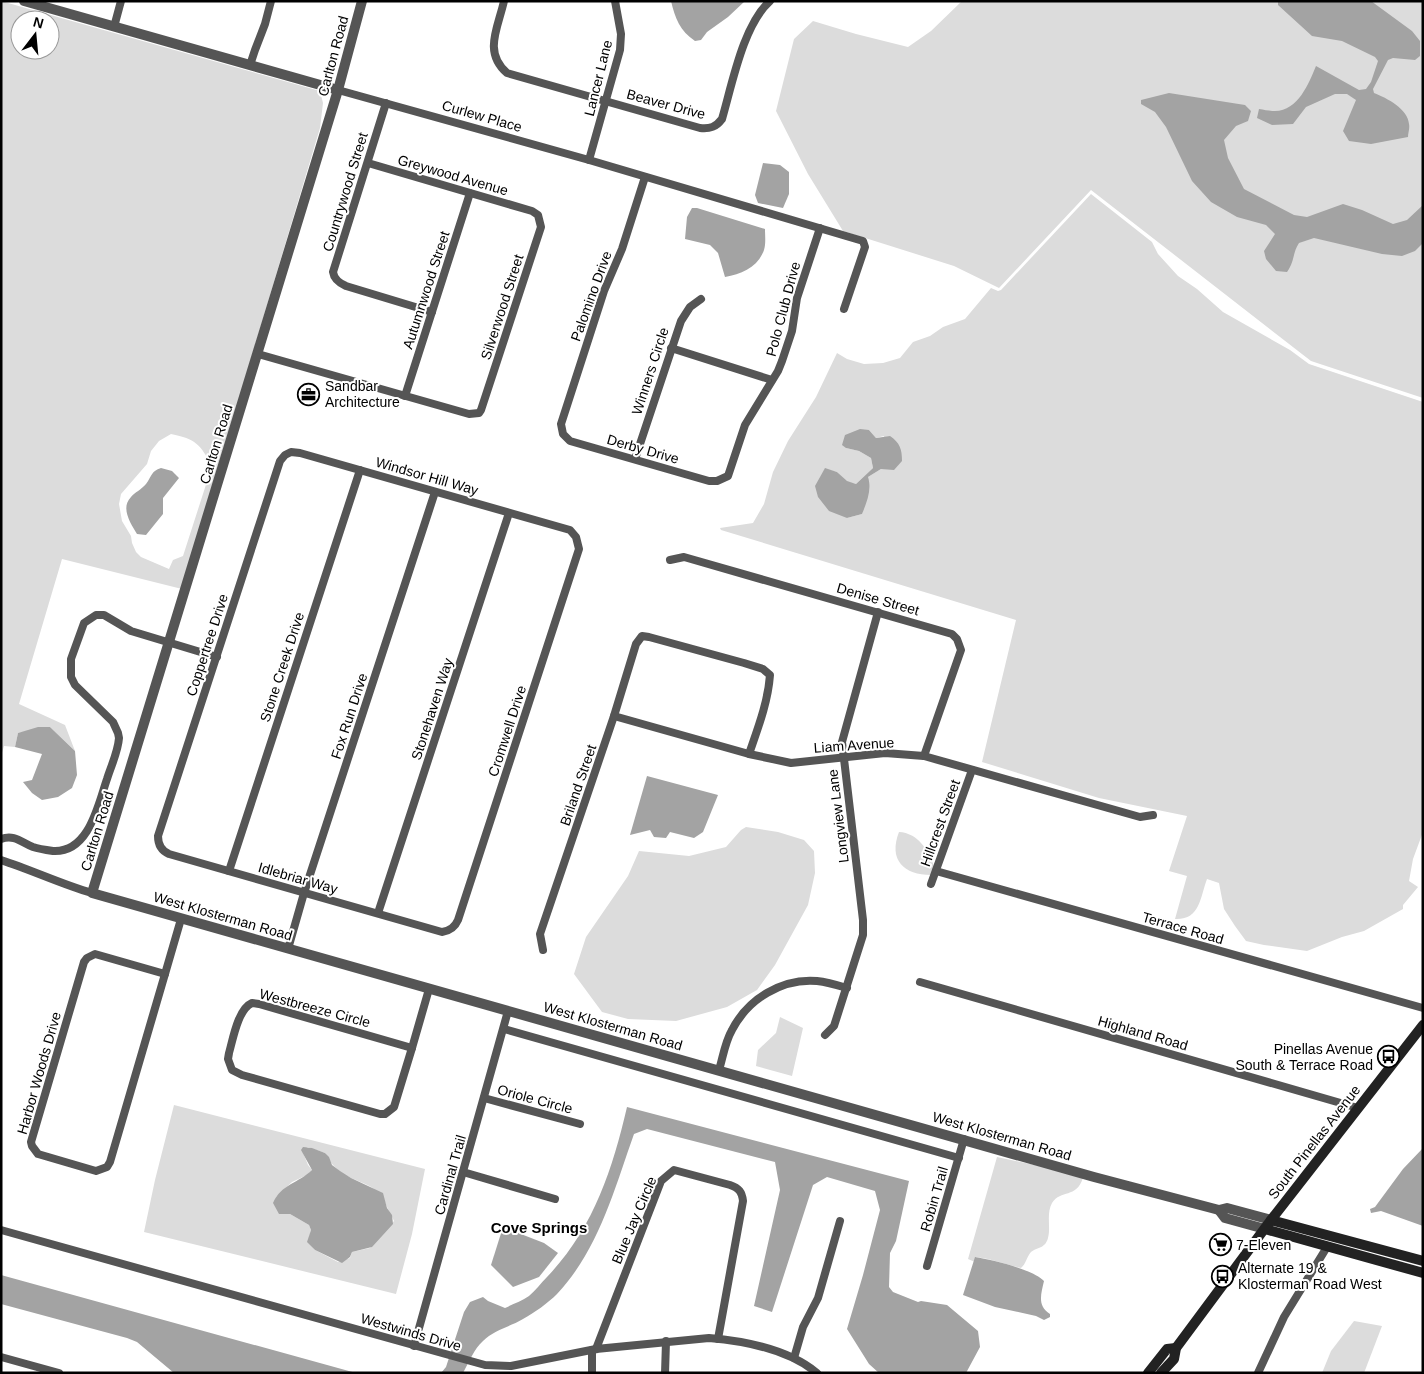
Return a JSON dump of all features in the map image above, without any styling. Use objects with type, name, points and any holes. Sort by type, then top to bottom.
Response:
[{"type":"main road","name":"South Pinellas Avenue","points":[[1176,1348],[1264,1229],[1423,1025]]},
{"type":"main road","points":[[1271,1220],[1423,1261]]},
{"type":"main road","points":[[1264,1229],[1423,1274]]},
{"type":"main road","points":[[1148,1373],[1168,1349],[1176,1348],[1174,1359],[1161,1373]]},
{"type":"street","name":"Curlew Place","points":[[24,1],[589,160],[863,241],[865,244],[844,309]]},
{"type":"street","points":[[114,26],[121,1]]},
{"type":"street","points":[[250,65],[254,50],[266,24],[271,1]]},
{"type":"street","name":"Carlton Road","points":[[92,893],[338,90],[362,1]]},
{"type":"street","name":"Beaver Drive","points":[[504,1],[493,47],[497,61],[507,74],[700,128],[710,129],[718,125],[722,119],[750,26],[764,6],[770,1]]},
{"type":"street","name":"Lancer Lane","points":[[589,160],[607,101],[621,43],[615,1]]},
{"type":"street","name":"Countrywood Street","points":[[386,103],[334,272],[336,279],[343,285],[432,312]]},
{"type":"street","name":"Greywood Avenue","points":[[368,163],[532,211]]},
{"type":"street","name":"Palomino Drive","points":[[561,424],[604,291],[620,254],[645,177]]},
{"type":"street","name":"Autumnwood Street","points":[[406,396],[470,193]]},
{"type":"street","name":"Silverwood Street","points":[[406,396],[469,414],[478,413],[484,404],[541,228],[539,218],[532,211]]},
{"type":"street","name":"Polo Club Drive","points":[[728,476],[745,426],[781,366],[792,328],[797,298],[820,228]]},
{"type":"street","name":"Winners Circle","points":[[635,459],[683,316],[690,307],[701,299]]},
{"type":"street","points":[[671,348],[772,380]]},
{"type":"street","points":[[258,354],[406,396]]},
{"type":"street","name":"Derby Drive","points":[[561,424],[563,434],[570,441],[709,481],[717,481],[728,476]]},
{"type":"street","name":"Windsor Hill Way","points":[[280,461],[288,453],[294,452],[570,530]]},
{"type":"street","name":"Coppertree Drive","points":[[158,836],[280,461]]},
{"type":"street","name":"Stone Creek Drive","points":[[229,871],[360,470]]},
{"type":"street","name":"Fox Run Drive","points":[[288,949],[304,893],[435,492]]},
{"type":"street","name":"Stonehaven Way","points":[[378,913],[509,513]]},
{"type":"street","name":"Cromwell Drive","points":[[442,932],[451,929],[458,920],[579,549],[578,540],[570,530]]},
{"type":"street","name":"Denise Street","points":[[670,560],[684,557],[878,612],[949,633],[955,637],[961,650],[924,756]]},
{"type":"street","name":"Longview Lane","points":[[825,1035],[834,1026],[862,941],[863,928],[844,758],[844,735],[878,612]]},
{"type":"street","points":[[1,839],[12,837],[36,848],[54,851],[64,850],[80,839],[92,822],[119,738],[114,722],[73,681],[70,669],[71,659],[84,623],[96,615],[104,615],[131,631],[217,657]]},
{"type":"street","name":"Briland Street","points":[[543,950],[540,934],[614,716],[636,644],[642,636],[649,636],[744,662],[763,669],[770,675],[770,685],[749,754]]},
{"type":"street","name":"Liam Avenue","points":[[614,716],[749,754],[791,763],[885,753],[924,756],[1140,817],[1153,815]]},
{"type":"street","name":"Hillcrest Street","points":[[932,884],[972,770]]},
{"type":"street","name":"Idlebriar Way","points":[[158,836],[159,844],[165,853],[442,932]]},
{"type":"street","name":"West Klosterman Road","points":[[1,860],[29,868],[75,888],[182,919],[1220,1210],[1227,1208],[1271,1220]]},
{"type":"street","name":"Terrace Road","points":[[936,871],[1423,1008]]},
{"type":"street","name":"Harbor Woods Drive","points":[[166,974],[96,954],[86,958],[31,1142],[38,1154],[96,1171],[107,1167],[110,1162],[166,974],[182,919]]},
{"type":"street","points":[[719,1070],[732,1030],[742,1014],[759,998],[779,987],[802,981],[822,982],[847,988]]},
{"type":"street","name":"Highland Road","points":[[920,982],[1358,1108]]},
{"type":"street","points":[[412,1048],[429,989]]},
{"type":"street","name":"Westbreeze Circle","points":[[252,1003],[412,1048],[396,1103],[391,1111],[380,1114],[242,1075],[232,1070],[228,1059],[242,1011],[247,1005],[252,1003]]},
{"type":"street","name":"Cardinal Trail","points":[[414,1346],[508,1011]]},
{"type":"street","points":[[504,1029],[959,1158]]},
{"type":"street","name":"Oriole Circle","points":[[484,1098],[580,1124]]},
{"type":"street","name":"Robin Trail","points":[[927,1266],[964,1139]]},
{"type":"street","name":"Blue Jay Circle","points":[[594,1349],[661,1181],[674,1170],[730,1185],[737,1188],[742,1195],[743,1201],[718,1339]]},
{"type":"street","points":[[464,1172],[555,1199]]},
{"type":"street","name":"West Klosterman Road","points":[[1220,1210],[1225,1218],[1264,1229]]},
{"type":"street","points":[[794,1358],[803,1327],[818,1298],[840,1221]]},
{"type":"street","name":"Westwinds Drive","points":[[1,1230],[446,1355],[493,1366],[511,1369],[594,1349],[702,1338],[718,1339],[769,1349],[794,1358],[817,1373]]},
{"type":"street","points":[[1258,1373],[1284,1317],[1328,1247]]},
{"type":"street","points":[[665,1373],[666,1341]]},
{"type":"street","points":[[592,1373],[594,1349]]},
{"type":"street","points":[[1,1356],[59,1373]]},
{"type":"shaded area","points":[[1,1],[33,10],[10,10],[10,60],[60,60],[60,18],[320,91],[323,103],[320,128],[182,589],[62,559],[19,704],[65,725],[75,751],[50,727],[18,733],[15,747],[4,746],[1,756]],"holes":[[[171,434],[186,438],[204,452],[212,466],[183,556],[173,560],[169,569],[141,557],[136,552],[131,536],[122,521],[119,504],[121,494],[147,464],[151,451],[159,441]]]},
{"type":"shaded area","points":[[671,1],[745,1],[728,17],[707,32],[701,40],[695,41],[685,33],[679,24]]},
{"type":"shaded area","points":[[962,1],[1423,1],[1423,398],[1311,361],[1091,190],[999,288],[954,266],[843,231],[808,174],[776,111],[794,39],[813,21],[908,47],[931,31]]},
{"type":"shaded area","points":[[1278,1],[1371,1],[1412,31],[1420,41],[1420,56],[1415,60],[1393,58],[1388,60],[1373,89],[1374,93],[1391,101],[1405,114],[1409,126],[1408,137],[1371,144],[1349,141],[1343,131],[1356,100],[1347,94],[1335,94],[1306,107],[1293,124],[1272,125],[1257,118],[1259,109],[1283,110],[1296,101],[1306,88],[1316,66],[1359,90],[1366,89],[1371,82],[1378,61],[1375,57],[1342,41],[1312,36],[1278,5]]},
{"type":"shaded area","points":[[1169,93],[1245,105],[1251,111],[1248,121],[1236,126],[1224,140],[1228,158],[1244,189],[1294,215],[1307,217],[1343,204],[1393,224],[1407,220],[1423,205],[1423,243],[1415,251],[1402,256],[1382,254],[1314,238],[1299,243],[1287,272],[1276,271],[1266,259],[1264,251],[1275,234],[1266,225],[1237,217],[1211,202],[1192,181],[1166,127],[1155,112],[1141,104],[1141,100]]},
{"type":"shaded area","points":[[763,163],[780,165],[789,172],[789,194],[783,208],[758,203],[755,195]]},
{"type":"shaded area","points":[[1091,194],[1152,242],[1158,254],[1178,276],[1197,289],[1223,312],[1290,350],[1309,364],[1423,402],[1423,832],[1413,859],[1409,881],[1418,887],[1403,905],[1403,909],[1364,931],[1342,937],[1307,951],[1264,945],[1246,941],[1224,909],[1219,883],[1207,879],[1198,906],[1194,912],[1190,916],[1175,919],[1187,876],[1169,871],[1187,816],[1099,798],[982,762],[1016,620],[721,530],[720,528],[753,523],[764,504],[773,472],[788,441],[816,397],[837,353],[847,359],[864,364],[883,363],[900,358],[913,342],[930,336],[943,327],[965,319],[991,288],[998,291]],"holes":[[[869,430],[876,438],[884,436],[881,469],[868,477],[862,514],[847,518],[820,478],[825,469],[837,472],[847,482],[856,484],[873,468],[871,458],[859,451],[846,448]]]},
{"type":"shaded area","points":[[692,208],[765,229],[765,248],[758,261],[743,272],[725,277],[718,253],[710,245],[685,239],[687,217]]},
{"type":"shaded area","points":[[860,429],[869,430],[876,438],[890,436],[900,447],[902,461],[894,470],[881,469],[868,477],[869,491],[862,514],[847,518],[829,511],[818,497],[815,486],[825,468],[837,472],[847,481],[856,484],[873,468],[871,458],[842,445],[845,435]]},
{"type":"shaded area","points":[[161,468],[172,471],[179,478],[163,498],[163,514],[146,535],[137,534],[126,511],[126,506],[133,495],[146,484],[153,472]]},
{"type":"shaded area","points":[[38,727],[50,727],[75,751],[77,775],[72,788],[58,797],[42,800],[32,793],[23,782],[32,780],[42,754],[15,747],[18,733]]},
{"type":"shaded area","points":[[647,776],[718,795],[703,832],[694,838],[670,832],[666,838],[654,837],[650,830],[630,835]]},
{"type":"shaded area","points":[[746,827],[778,832],[804,840],[814,851],[815,873],[808,905],[775,965],[757,990],[727,1007],[676,1021],[628,1019],[602,1012],[574,974],[586,937],[628,876],[639,851],[689,856],[726,847]]},
{"type":"shaded area","points":[[899,832],[912,835],[925,848],[934,866],[931,875],[913,872],[901,864],[897,858],[896,851]]},
{"type":"shaded area","points":[[780,1017],[803,1028],[792,1076],[756,1066],[758,1050],[776,1033]]},
{"type":"shaded area","points":[[174,1105],[425,1169],[412,1234],[396,1294],[144,1232]],"holes":[[[308,1147],[325,1153],[340,1172],[377,1191],[383,1198],[394,1221],[370,1248],[352,1252],[350,1258],[338,1262],[315,1250],[308,1242],[311,1230],[309,1225],[290,1214],[276,1197],[292,1182],[307,1175],[312,1170],[302,1150]]]},
{"type":"shaded area","points":[[627,1107],[909,1181],[896,1241],[890,1253],[889,1287],[893,1292],[918,1302],[947,1305],[978,1331],[980,1347],[966,1373],[879,1373],[869,1364],[847,1329],[880,1210],[875,1191],[827,1177],[813,1185],[772,1312],[754,1306],[780,1190],[775,1162],[647,1129],[634,1134],[604,1218],[595,1238],[572,1277],[557,1294],[532,1314],[498,1331],[480,1344],[463,1373],[441,1373],[446,1367],[464,1312],[470,1302],[483,1297],[505,1308],[526,1298],[563,1259],[577,1239],[599,1198],[615,1154]]},
{"type":"shaded area","points":[[303,1147],[325,1153],[332,1165],[340,1171],[383,1193],[387,1208],[392,1215],[393,1224],[372,1247],[352,1252],[350,1257],[342,1263],[315,1250],[307,1242],[311,1230],[309,1225],[290,1214],[279,1214],[273,1203],[285,1188],[312,1170],[301,1150]]},
{"type":"shaded area","points":[[1423,1148],[1423,1226],[1381,1211],[1371,1213],[1370,1209],[1375,1207],[1403,1169]]},
{"type":"shaded area","points":[[997,1157],[1049,1168],[1083,1178],[1076,1189],[1060,1196],[1052,1203],[1049,1212],[1047,1242],[1031,1252],[1021,1268],[988,1259],[976,1257],[975,1262],[968,1259]]},
{"type":"shaded area","points":[[503,1227],[544,1243],[558,1253],[539,1277],[513,1287],[491,1265]]},
{"type":"shaded area","points":[[975,1257],[1022,1269],[1044,1281],[1041,1299],[1043,1307],[1050,1314],[1050,1317],[1044,1320],[1036,1316],[995,1307],[963,1295]]},
{"type":"shaded area","points":[[1,1275],[356,1373],[174,1373],[137,1342],[127,1338],[1,1304]]},
{"type":"shaded area","points":[[1354,1321],[1382,1326],[1364,1373],[1322,1373],[1331,1351]]},
{"type":"place","name":"Sandbar Architecture","points":[[309,394]]},
{"type":"place","name":"Pinellas Avenue South & Terrace Road","points":[[1389,1057]]},
{"type":"place","name":"7-Eleven","points":[[1220,1245]]},
{"type":"place","name":"Alternate 19 & Klosterman Road West","points":[[1222,1276]]},
{"type":"district","name":"Cove Springs","points":[[539,1227]]}]
